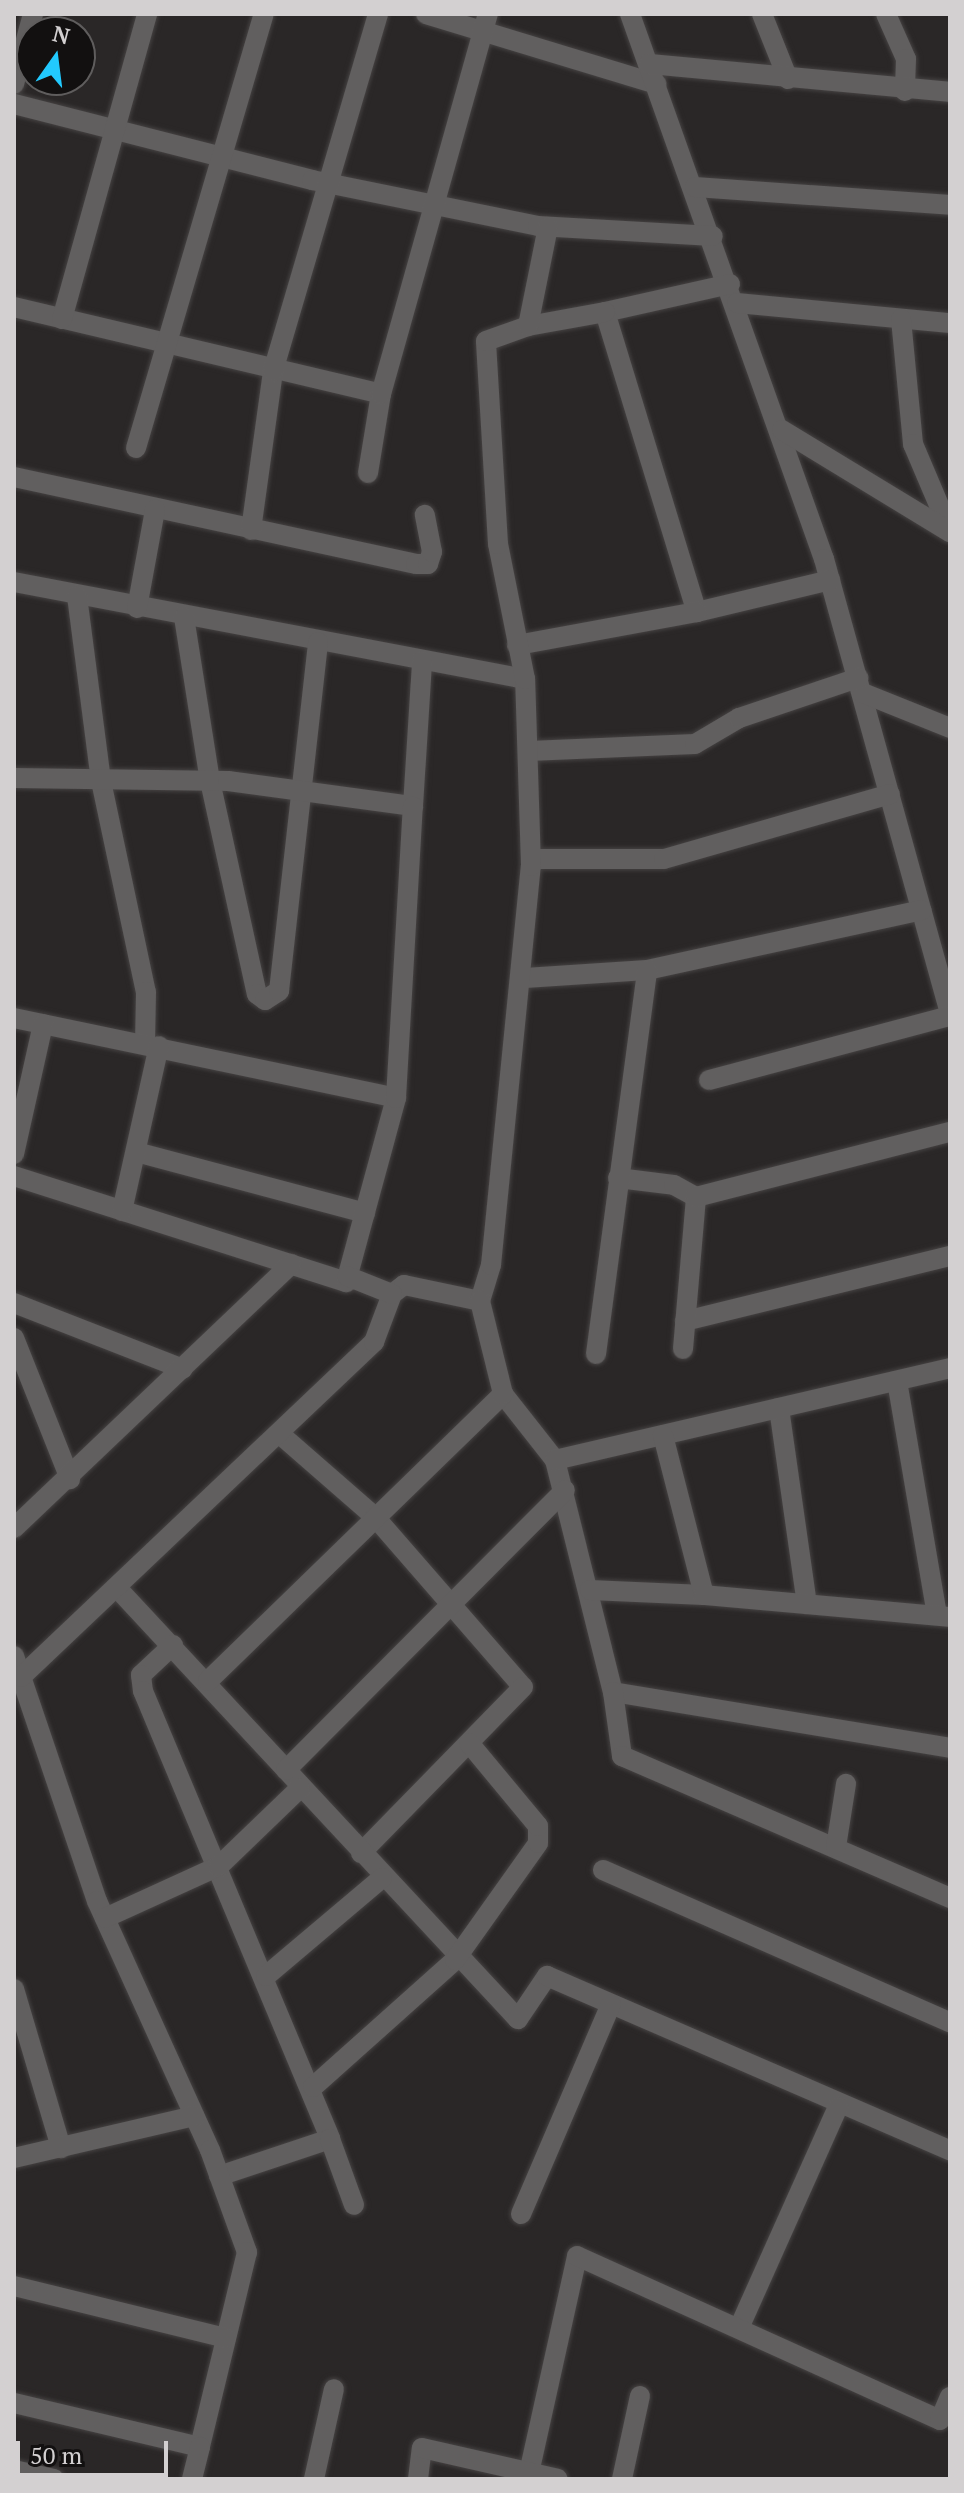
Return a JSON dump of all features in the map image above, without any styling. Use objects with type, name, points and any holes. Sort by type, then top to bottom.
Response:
[{"type":"street","points":[[14,84],[33,14]]},
{"type":"street","points":[[62,319],[147,14]]},
{"type":"street","points":[[136,448],[264,14]]},
{"type":"street","points":[[251,530],[273,371],[378,14]]},
{"type":"street","points":[[426,14],[486,23],[657,84]]},
{"type":"street","points":[[630,14],[734,294],[830,580],[950,1015],[709,1080]]},
{"type":"street","points":[[762,14],[788,79]]},
{"type":"street","points":[[886,14],[906,59],[905,91]]},
{"type":"street","points":[[368,473],[381,394],[437,205],[486,23]]},
{"type":"street","points":[[649,64],[905,91],[950,92]]},
{"type":"street","points":[[14,104],[329,183],[548,227],[713,236]]},
{"type":"street","points":[[695,187],[950,205]]},
{"type":"street","points":[[528,326],[548,227]]},
{"type":"street","points":[[950,323],[901,319],[734,294],[528,326],[486,341],[498,544],[525,679],[531,859],[525,978],[480,1301],[503,1394],[555,1460],[565,1490],[613,1692],[622,1756],[950,1898]]},
{"type":"street","points":[[14,307],[166,346],[381,394]]},
{"type":"street","points":[[605,312],[697,612]]},
{"type":"street","points":[[901,319],[913,444],[950,531]]},
{"type":"street","points":[[782,430],[950,531]]},
{"type":"street","points":[[14,477],[155,510],[428,564],[425,515]]},
{"type":"street","points":[[137,608],[155,510]]},
{"type":"street","points":[[517,645],[697,612],[830,580]]},
{"type":"street","points":[[14,582],[184,617],[525,679]]},
{"type":"street","points":[[77,596],[101,781],[146,992],[152,1045],[136,1152],[122,1211]]},
{"type":"street","points":[[184,617],[210,781],[257,994],[265,1000],[279,991],[297,789],[318,642]]},
{"type":"street","points":[[14,1176],[346,1282],[396,1098],[422,661]]},
{"type":"street","points":[[529,751],[695,744],[739,718],[860,686],[950,728]]},
{"type":"street","points":[[14,778],[210,781],[297,789],[413,806]]},
{"type":"street","points":[[531,859],[664,859],[890,794]]},
{"type":"street","points":[[525,978],[647,970],[922,910]]},
{"type":"street","points":[[596,1354],[647,970]]},
{"type":"street","points":[[14,1018],[396,1098]]},
{"type":"street","points":[[14,1154],[43,1024]]},
{"type":"street","points":[[618,1178],[674,1185],[696,1197],[950,1132]]},
{"type":"street","points":[[136,1152],[365,1213]]},
{"type":"street","points":[[683,1349],[696,1197]]},
{"type":"street","points":[[685,1321],[950,1256]]},
{"type":"street","points":[[14,1528],[70,1479],[291,1264]]},
{"type":"street","points":[[347,1276],[392,1294]]},
{"type":"street","points":[[192,2479],[247,2252],[194,2116],[105,1918],[17,1668],[119,1590],[281,1435],[374,1342],[392,1294],[404,1285],[480,1301]]},
{"type":"street","points":[[14,1303],[183,1369]]},
{"type":"street","points":[[14,1338],[70,1479]]},
{"type":"street","points":[[555,1460],[950,1368]]},
{"type":"street","points":[[590,1590],[704,1595],[943,1616],[897,1381]]},
{"type":"street","points":[[208,1681],[503,1394]]},
{"type":"street","points":[[779,1408],[807,1604]]},
{"type":"street","points":[[281,1435],[375,1517],[454,1602],[523,1687],[361,1853]]},
{"type":"street","points":[[663,1435],[704,1595]]},
{"type":"street","points":[[286,1770],[565,1490]]},
{"type":"street","points":[[119,1590],[208,1681],[455,1960],[518,2019],[547,1976],[838,2107],[950,2150]]},
{"type":"street","points":[[173,1645],[141,1675],[143,1691],[313,2087],[354,2205]]},
{"type":"street","points":[[613,1692],[950,1748]]},
{"type":"street","points":[[313,2087],[455,1960],[540,1835],[469,1743]]},
{"type":"street","points":[[836,1847],[846,1784]]},
{"type":"street","points":[[105,1918],[219,1866],[300,1788]]},
{"type":"street","points":[[603,1870],[950,2022]]},
{"type":"street","points":[[266,1976],[382,1878]]},
{"type":"street","points":[[14,1989],[61,2148]]},
{"type":"street","points":[[521,2214],[611,2004]]},
{"type":"street","points":[[739,2328],[838,2107]]},
{"type":"street","points":[[16,2164],[61,2148],[194,2116]]},
{"type":"street","points":[[219,2176],[330,2139]]},
{"type":"street","points":[[529,2473],[577,2256],[940,2420],[950,2397]]},
{"type":"street","points":[[14,2286],[226,2338]]},
{"type":"street","points":[[314,2479],[334,2389]]},
{"type":"street","points":[[622,2479],[640,2396]]},
{"type":"street","points":[[14,2403],[200,2447]]},
{"type":"street","points":[[418,2479],[422,2448],[558,2479]]},
{"type":"street","points":[[14,2470],[54,2479]]}]
